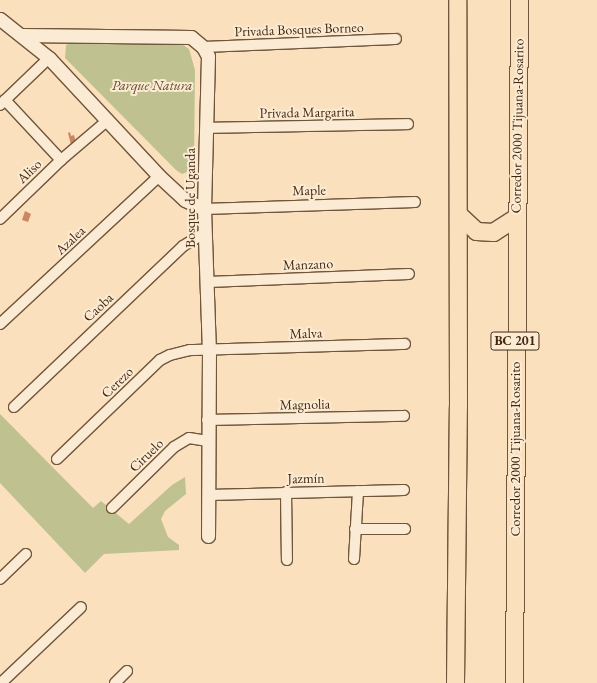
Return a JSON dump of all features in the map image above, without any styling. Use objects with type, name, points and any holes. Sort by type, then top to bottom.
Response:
[{"type":"highway","points":[[455,683],[458,214],[457,0]]},
{"type":"highway","name":"Corredor 2000 Tijuana-Rosarito","points":[[514,683],[516,217],[519,0]]},
{"type":"highway","points":[[458,214],[476,231],[493,232],[516,217]]},
{"type":"street","points":[[0,19],[49,58],[159,176],[185,200],[204,209]]},
{"type":"street","points":[[22,35],[191,37],[203,47]]},
{"type":"street","name":"Privada Bosques Borneo","points":[[203,47],[396,39]]},
{"type":"street","name":"Bosque de Uganda","points":[[203,47],[209,60],[204,209],[208,282],[209,350],[208,536]]},
{"type":"street","points":[[2,103],[49,58]]},
{"type":"street","name":"Aliso","points":[[2,103],[61,160]]},
{"type":"street","name":"Aliso","points":[[0,219],[61,160],[108,120]]},
{"type":"street","name":"Privada Margarita","points":[[206,128],[408,124]]},
{"type":"street","name":"Azalea","points":[[0,324],[159,176]]},
{"type":"street","name":"Maple","points":[[204,209],[415,202]]},
{"type":"street","name":"Caoba","points":[[14,407],[183,246],[205,233]]},
{"type":"street","name":"Manzano","points":[[208,282],[409,274]]},
{"type":"street","name":"Malva","points":[[209,350],[405,344]]},
{"type":"street","name":"Cerezo","points":[[56,459],[160,360],[190,350],[209,350]]},
{"type":"street","name":"Magnolia","points":[[208,420],[404,416]]},
{"type":"street","name":"Ciruelo","points":[[112,508],[174,447],[189,438],[208,441]]},
{"type":"street","name":"Jazmín","points":[[209,495],[404,490]]},
{"type":"street","points":[[286,492],[286,560]]},
{"type":"street","points":[[354,559],[358,492]]},
{"type":"street","points":[[355,528],[405,529]]},
{"type":"street","points":[[0,579],[26,554]]},
{"type":"street","points":[[1,683],[80,607]]},
{"type":"street","points":[[115,683],[127,671]]},
{"type":"green space","name":"Parque Natura","points":[[73,42],[179,42],[189,49],[195,70],[194,163],[192,170],[182,174],[176,170],[65,58],[66,45]]},
{"type":"green space","points":[[0,414],[93,508],[101,501],[129,524],[172,485],[185,477],[186,494],[165,511],[161,519],[168,537],[179,545],[179,550],[104,554],[85,573],[0,483]]},
{"type":"building","points":[[70,132],[71,136],[74,135],[76,143],[71,145],[68,133]]},
{"type":"building","points":[[25,211],[31,214],[28,222],[22,220]]}]
